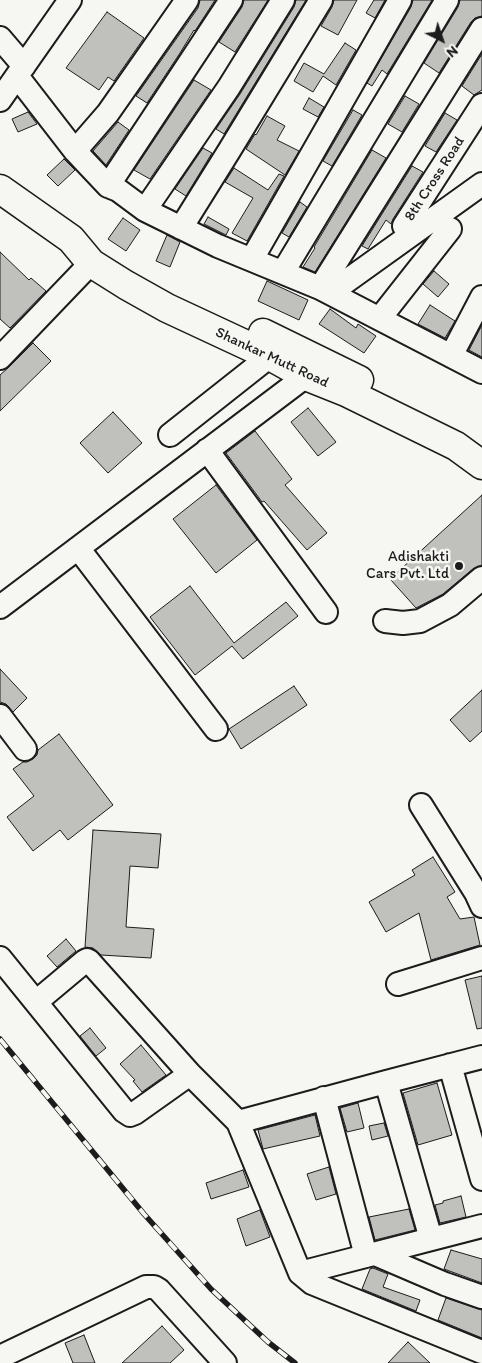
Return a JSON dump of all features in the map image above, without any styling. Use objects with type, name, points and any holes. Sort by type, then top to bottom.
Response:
[{"type":"main road","name":"Shankar Mutt Road","points":[[0,189],[71,240],[91,263],[126,286],[270,356],[306,376],[346,392],[456,446],[482,465]]},
{"type":"main road","name":"Shankar Mutt Road","points":[[71,240],[101,252],[135,275],[176,296],[282,341],[424,412],[482,447]]},
{"type":"street","points":[[0,100],[70,0]]},
{"type":"street","points":[[75,151],[108,113],[186,0]]},
{"type":"street","points":[[108,186],[230,0]]},
{"type":"street","points":[[145,210],[229,87],[283,0]]},
{"type":"street","points":[[181,228],[321,0]]},
{"type":"street","points":[[252,259],[400,0]]},
{"type":"street","points":[[283,272],[447,0]]},
{"type":"street","points":[[325,290],[482,29]]},
{"type":"street","points":[[0,38],[20,71],[75,151],[108,186],[118,190],[145,210],[181,228],[218,246],[325,290],[482,372]]},
{"type":"street","name":"8th Cross Road","points":[[404,226],[482,106]]},
{"type":"street","points":[[325,290],[482,184]]},
{"type":"street","points":[[380,318],[450,229]]},
{"type":"street","points":[[0,358],[91,263]]},
{"type":"street","points":[[451,356],[482,296]]},
{"type":"street","points":[[170,435],[270,356]]},
{"type":"street","points":[[0,607],[306,376]]},
{"type":"street","points":[[207,450],[326,612]]},
{"type":"street","points":[[78,548],[216,729]]},
{"type":"street","points":[[385,621],[403,623],[420,621],[450,605],[482,578]]},
{"type":"street","points":[[0,716],[25,749]]},
{"type":"street","points":[[421,805],[476,893],[482,906]]},
{"type":"street","points":[[0,958],[124,1111],[130,1115],[190,1074]]},
{"type":"street","points":[[398,984],[482,958]]},
{"type":"street","points":[[36,1002],[87,960],[190,1074],[238,1122],[300,1273],[312,1283],[482,1352]]},
{"type":"street","points":[[238,1122],[482,1057]]},
{"type":"street","points":[[450,1065],[482,1179]]},
{"type":"street","points":[[386,1082],[431,1239]]},
{"type":"street","points":[[324,1098],[370,1255]]},
{"type":"street","points":[[300,1273],[482,1226]]},
{"type":"street","points":[[459,1232],[482,1241]]},
{"type":"street","points":[[370,1255],[482,1297]]},
{"type":"street","points":[[0,1357],[146,1287],[154,1287],[159,1290],[225,1363]]},
{"type":"building","points":[[200,0],[215,0],[147,103],[136,96],[198,8]]},
{"type":"building","points":[[244,0],[268,0],[235,52],[219,42],[242,7]]},
{"type":"building","points":[[296,0],[306,0],[224,134],[216,129],[294,7]]},
{"type":"building","points":[[334,0],[357,0],[338,35],[321,26]]},
{"type":"building","points":[[374,0],[385,0],[375,18],[366,13]]},
{"type":"building","points":[[413,0],[432,0],[387,74],[382,70],[372,86],[367,83],[411,7]]},
{"type":"building","points":[[460,0],[482,0],[482,16],[475,18],[471,22],[439,73],[424,63],[458,7]]},
{"type":"building","points":[[107,12],[144,38],[114,81],[108,77],[99,90],[66,68]]},
{"type":"building","points":[[345,43],[356,50],[336,85],[323,76],[313,92],[294,81],[304,63],[324,74]]},
{"type":"building","points":[[482,54],[482,90],[474,95],[462,86]]},
{"type":"building","points":[[194,80],[211,90],[150,179],[134,170]]},
{"type":"building","points":[[405,96],[419,104],[402,132],[388,124]]},
{"type":"building","points":[[309,98],[324,107],[318,117],[303,109]]},
{"type":"building","points":[[353,110],[362,115],[332,166],[323,161]]},
{"type":"building","points":[[28,112],[37,124],[18,132],[12,119]]},
{"type":"building","points":[[445,113],[457,120],[436,152],[425,146]]},
{"type":"building","points":[[267,116],[285,126],[277,140],[299,151],[285,175],[246,149]]},
{"type":"building","points":[[118,122],[129,130],[106,165],[93,151]]},
{"type":"building","points":[[203,148],[212,153],[186,196],[175,189]]},
{"type":"building","points":[[372,150],[386,158],[315,272],[303,267],[314,247]]},
{"type":"building","points":[[64,159],[75,170],[58,186],[47,175]]},
{"type":"building","points":[[412,166],[423,172],[391,224],[386,220],[368,249],[362,246]]},
{"type":"building","points":[[234,168],[268,190],[279,174],[284,176],[247,241],[232,233],[253,198],[225,182]]},
{"type":"building","points":[[300,202],[307,207],[289,237],[282,233]]},
{"type":"building","points":[[208,217],[229,229],[226,235],[204,224]]},
{"type":"building","points":[[123,218],[140,230],[126,251],[108,239]]},
{"type":"building","points":[[167,235],[180,242],[170,267],[156,261]]},
{"type":"building","points":[[0,252],[29,280],[31,278],[46,291],[10,328],[0,319]]},
{"type":"building","points":[[434,271],[449,284],[438,297],[423,284]]},
{"type":"building","points":[[267,281],[308,300],[299,320],[258,301]]},
{"type":"building","points":[[430,305],[455,321],[445,338],[418,324]]},
{"type":"building","points":[[330,309],[356,328],[358,324],[376,336],[364,353],[319,324]]},
{"type":"building","points":[[482,325],[482,357],[469,350]]},
{"type":"building","points":[[33,343],[51,361],[0,411],[0,375]]},
{"type":"building","points":[[308,408],[336,442],[318,456],[291,422]]},
{"type":"building","points":[[113,412],[142,443],[108,473],[80,443]]},
{"type":"building","points":[[255,431],[292,479],[285,485],[327,533],[307,550],[264,501],[262,502],[226,453]]},
{"type":"building","points":[[216,485],[257,540],[216,573],[173,519]]},
{"type":"building","points":[[482,495],[482,565],[474,568],[443,594],[416,608],[390,579]]},
{"type":"building","points":[[190,586],[234,643],[286,602],[298,616],[243,659],[232,646],[195,675],[150,617]]},
{"type":"building","points":[[0,669],[27,698],[13,712],[6,704],[0,702]]},
{"type":"building","points":[[294,686],[307,705],[241,749],[229,729]]},
{"type":"building","points":[[482,690],[482,731],[470,742],[450,720]]},
{"type":"building","points":[[59,734],[113,805],[68,840],[60,830],[33,851],[7,817],[34,796],[13,769],[23,762],[33,759],[37,755],[38,750]]},
{"type":"building","points":[[93,830],[161,834],[158,868],[130,866],[126,927],[154,929],[151,958],[101,955],[93,948],[85,947]]},
{"type":"building","points":[[433,857],[455,892],[447,897],[460,919],[474,917],[480,945],[431,960],[419,913],[386,932],[369,902],[415,875],[412,870]]},
{"type":"building","points":[[66,939],[76,951],[57,967],[47,956]]},
{"type":"building","points":[[482,976],[482,1028],[477,1029],[465,980]]},
{"type":"building","points":[[90,1028],[106,1048],[96,1056],[80,1036]]},
{"type":"building","points":[[141,1045],[166,1075],[142,1092],[133,1081],[135,1080],[120,1064]]},
{"type":"building","points":[[437,1083],[452,1135],[418,1145],[403,1093]]},
{"type":"building","points":[[358,1103],[364,1128],[347,1132],[340,1108]]},
{"type":"building","points":[[315,1115],[320,1136],[263,1149],[258,1130]]},
{"type":"building","points":[[384,1123],[388,1136],[372,1140],[369,1126]]},
{"type":"building","points":[[329,1167],[336,1194],[316,1200],[307,1174]]},
{"type":"building","points":[[243,1170],[249,1187],[211,1199],[206,1183]]},
{"type":"building","points":[[461,1196],[466,1217],[440,1223],[435,1205]]},
{"type":"building","points":[[409,1209],[415,1230],[375,1240],[369,1217]]},
{"type":"building","points":[[260,1210],[270,1237],[246,1246],[237,1219]]},
{"type":"building","points":[[451,1250],[482,1259],[482,1283],[444,1269]]},
{"type":"building","points":[[373,1268],[388,1274],[383,1287],[420,1300],[416,1311],[362,1289],[370,1269]]},
{"type":"building","points":[[446,1298],[482,1310],[482,1338],[438,1320]]},
{"type":"building","points":[[162,1326],[184,1350],[170,1363],[122,1363]]},
{"type":"building","points":[[84,1335],[95,1363],[73,1363],[65,1343]]},
{"type":"building","points":[[408,1342],[430,1363],[388,1363]]},
{"type":"railway","points":[[0,1039],[144,1214],[211,1289],[268,1342],[295,1363]]},
{"type":"place","name":"Adishakti Cars Pvt. Ltd","points":[[459,566]]}]
